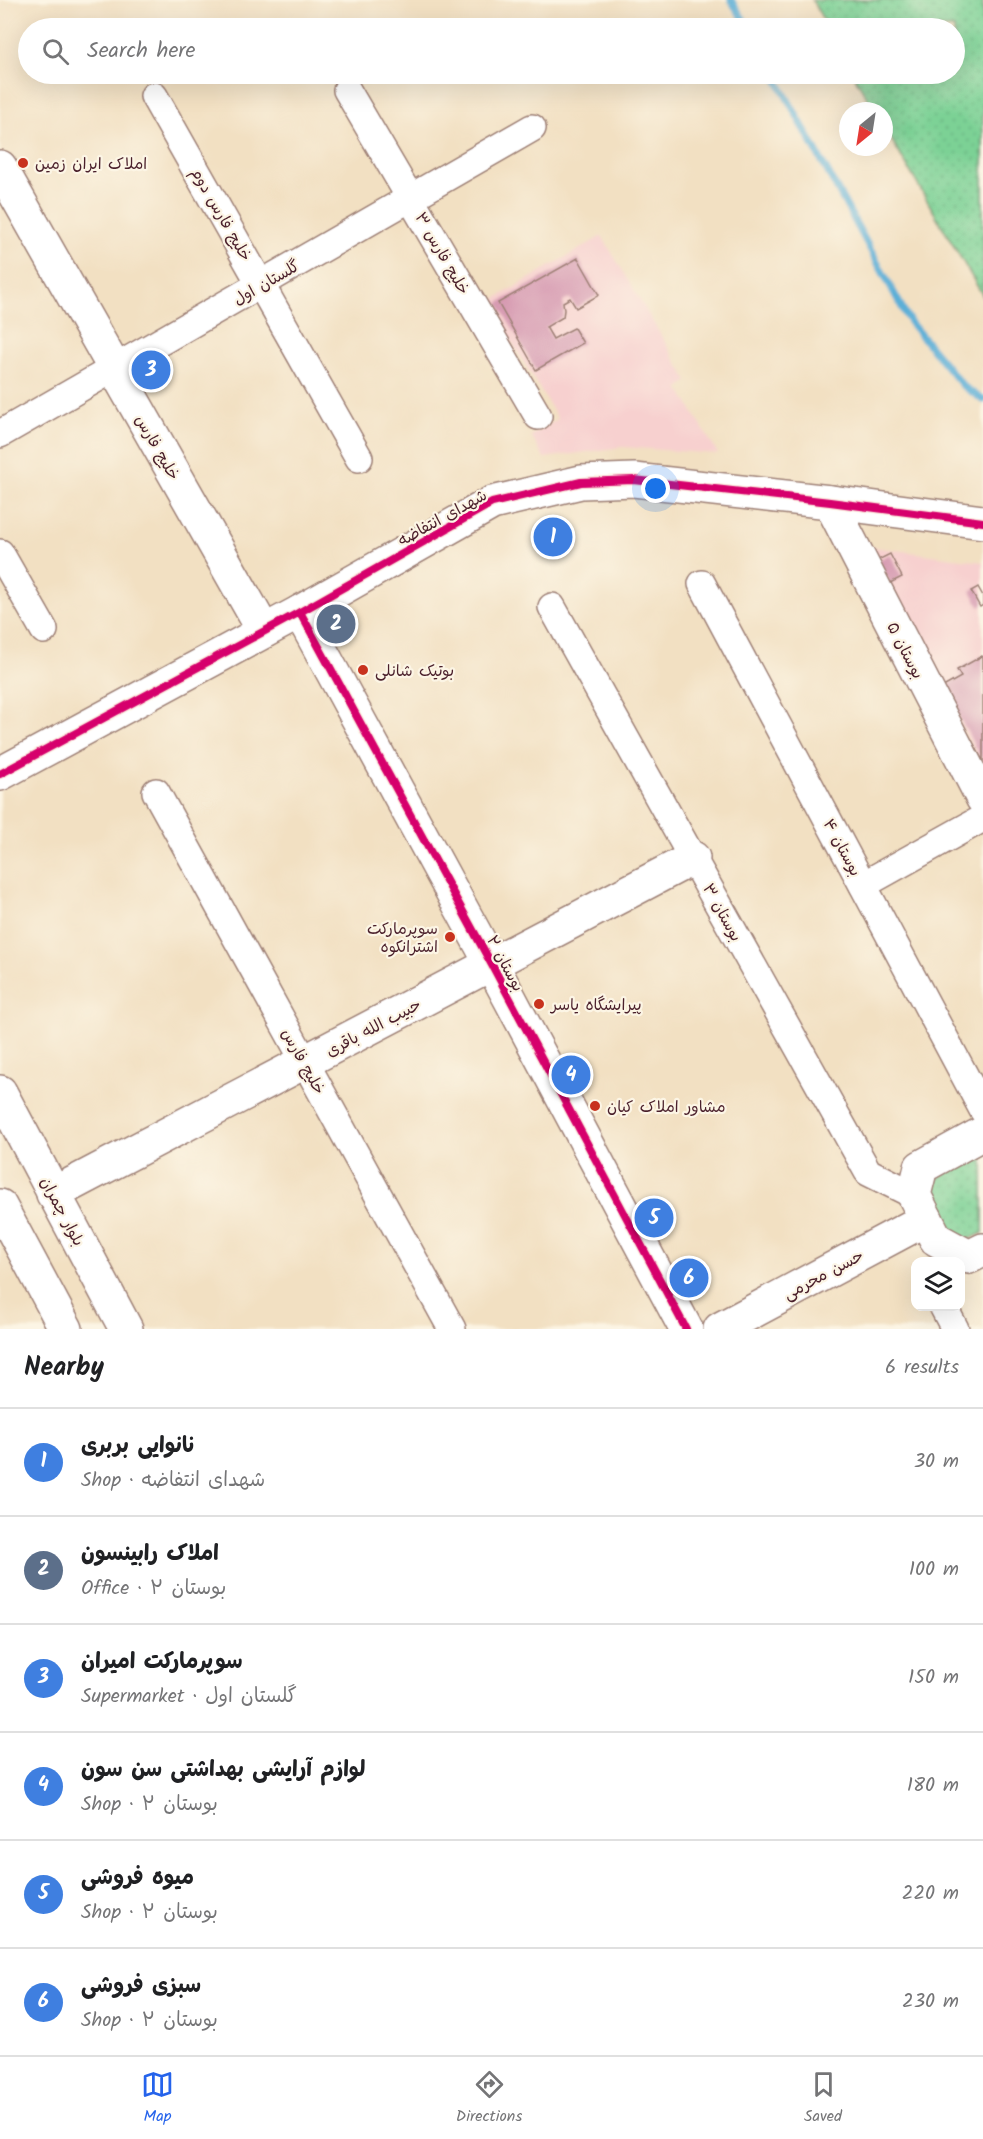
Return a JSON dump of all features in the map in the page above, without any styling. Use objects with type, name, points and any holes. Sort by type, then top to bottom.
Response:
[{"type":"street","name":"خلیج فارس ۳","points":[[347,90],[538,416]]},
{"type":"street","name":"خلیج فارس دوم","points":[[154,96],[359,458]]},
{"type":"street","name":"گلستان اول","points":[[0,434],[532,129]]},
{"type":"street","name":"خلیج فارس","points":[[0,167],[264,631]]},
{"type":"street","name":"شهدای انتفاضه","points":[[0,774],[300,612],[492,503],[581,482],[634,480],[983,522]]},
{"type":"street","name":"بوستان ۵","points":[[830,502],[983,799]]},
{"type":"street","points":[[0,553],[44,630]]},
{"type":"street","name":"بوستان ۴","points":[[702,584],[983,1110]]},
{"type":"street","name":"بوستان ۳","points":[[552,607],[868,1172],[928,1229]]},
{"type":"street","name":"بوستان ۲","points":[[300,612],[686,1329]]},
{"type":"street","name":"خلیج فارس","points":[[156,792],[452,1329]]},
{"type":"street","points":[[863,885],[983,818]]},
{"type":"street","name":"حبیب الله باقری","points":[[53,1194],[693,858]]},
{"type":"street","name":"بلوار چمران","points":[[0,1092],[126,1329]]},
{"type":"street","points":[[983,1133],[921,1167],[928,1229],[969,1257],[983,1250]]},
{"type":"street","points":[[0,1206],[66,1329]]},
{"type":"street","name":"حسن محرمی","points":[[720,1329],[928,1229]]},
{"type":"street","points":[[946,1311],[955,1329]]},
{"type":"shaded area","points":[[602,236],[688,381],[679,388],[718,454],[622,447],[544,458],[531,436],[558,419],[488,303]]},
{"type":"shaded area","points":[[873,547],[983,562],[983,768],[871,556]]},
{"type":"green space","points":[[812,0],[983,0],[983,296],[893,142],[893,102],[870,102],[859,84],[965,84],[965,18],[822,18]]},
{"type":"green space","points":[[983,1153],[983,1233],[968,1240],[946,1228],[932,1202],[935,1179]]},
{"type":"building","points":[[578,258],[599,295],[576,308],[570,298],[563,302],[563,317],[546,327],[553,339],[574,328],[583,343],[536,370],[498,303]]},
{"type":"building","points":[[559,521],[571,546],[550,556],[538,531]]},
{"type":"building","points":[[890,554],[902,577],[890,583],[878,560]]},
{"type":"building","points":[[978,587],[983,596],[983,605],[980,607],[971,591]]},
{"type":"building","points":[[982,656],[983,761],[943,687],[961,677],[957,670]]},
{"type":"waterway","points":[[731,0],[743,18]]},
{"type":"waterway","points":[[779,84],[910,322],[963,386],[983,400]]},
{"type":"cycle path","points":[[0,774],[300,612],[492,503],[581,482],[634,480],[983,522]]},
{"type":"cycle path","points":[[300,612],[686,1329]]},
{"type":"place","name":"املاک ایران زمین","points":[[23,163]]},
{"type":"place","name":"سوپرمارکت امیران","points":[[151,370]]},
{"type":"place","name":"نانوایی بربری","points":[[553,537]]},
{"type":"place","name":"املاک رابینسون","points":[[336,624]]},
{"type":"place","name":"بوتیک شانلی","points":[[363,670]]},
{"type":"place","name":"سوپرمارکت اشترانکوه","points":[[450,937]]},
{"type":"place","name":"پیرایشگاه یاسر","points":[[539,1004]]},
{"type":"place","name":"لوازم آرایشی بهداشتی سن سون","points":[[571,1075]]},
{"type":"place","name":"مشاور املاک کیان","points":[[595,1106]]},
{"type":"place","name":"میوه فروشی","points":[[654,1218]]},
{"type":"place","name":"سبزی فروشی","points":[[689,1278]]}]
